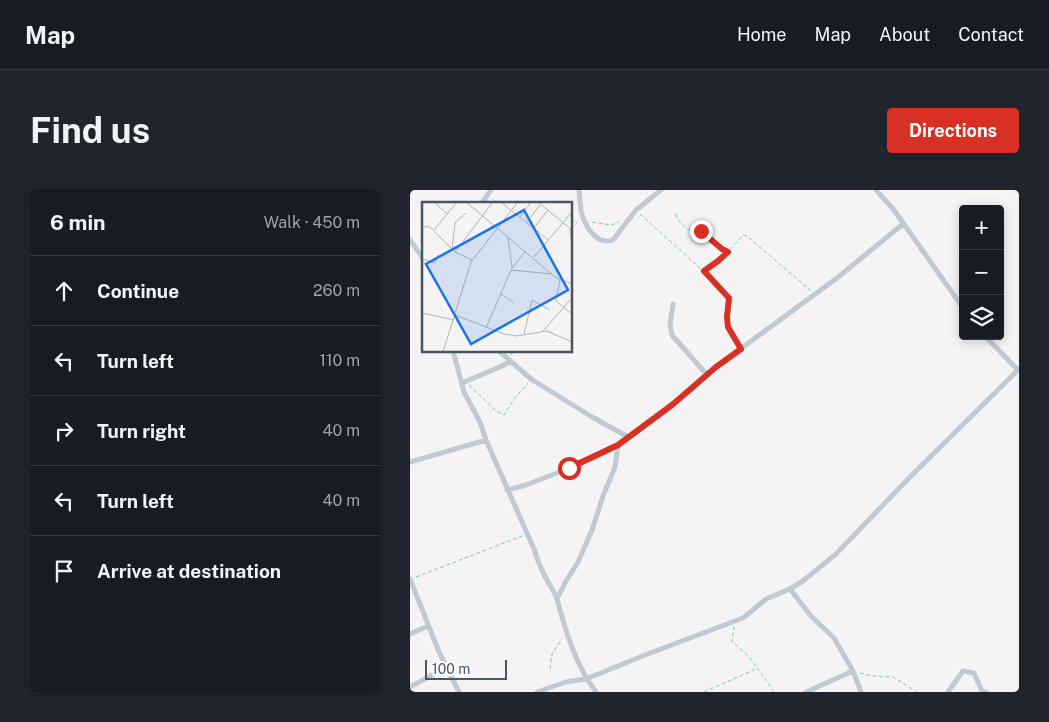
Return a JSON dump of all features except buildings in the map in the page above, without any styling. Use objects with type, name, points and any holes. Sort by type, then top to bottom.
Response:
[{"type":"street","points":[[579,190],[581,209],[585,221],[595,236],[604,242],[613,240],[636,210],[660,190]]},
{"type":"street","points":[[876,190],[904,224],[959,302]]},
{"type":"street","points":[[507,490],[526,485],[594,458],[618,445],[685,395],[706,375],[815,295],[904,224]]},
{"type":"street","points":[[410,240],[422,256]]},
{"type":"street","points":[[704,271],[729,298],[728,327],[741,349]]},
{"type":"street","points":[[673,304],[670,325],[672,335],[706,375]]},
{"type":"street","points":[[537,692],[566,682],[586,679],[736,621],[749,614],[766,599],[790,589],[803,581],[836,554],[910,476],[1018,369],[990,340]]},
{"type":"street","points":[[453,352],[464,382],[464,392],[480,422],[540,566],[557,599],[566,633],[586,679],[596,692]]},
{"type":"street","points":[[500,352],[531,379],[628,437]]},
{"type":"street","points":[[464,382],[510,361]]},
{"type":"street","points":[[410,462],[486,440]]},
{"type":"street","points":[[557,599],[578,562],[592,530],[612,475],[618,445]]},
{"type":"street","points":[[410,579],[428,626],[459,692]]},
{"type":"street","points":[[790,589],[811,616],[834,638],[853,672],[858,691]]},
{"type":"street","points":[[410,634],[428,626]]},
{"type":"street","points":[[410,687],[446,667]]},
{"type":"street","points":[[948,692],[963,671],[974,673],[982,691],[986,692]]},
{"type":"street","points":[[806,692],[853,672]]},
{"type":"path","points":[[636,210],[679,251],[704,271],[728,252],[743,235],[747,236],[815,295]]},
{"type":"path","points":[[675,214],[677,219],[690,230],[694,231],[697,229],[706,234],[728,252]]},
{"type":"path","points":[[572,221],[579,221],[572,228]]},
{"type":"path","points":[[585,221],[611,225],[627,221]]},
{"type":"path","points":[[464,382],[496,412],[504,415],[514,399],[531,379]]},
{"type":"path","points":[[410,579],[527,534]]},
{"type":"path","points":[[736,621],[732,633],[732,641],[746,653],[774,692]]},
{"type":"path","points":[[550,669],[552,654],[566,633]]},
{"type":"path","points":[[704,692],[758,668]]},
{"type":"path","points":[[853,672],[873,676],[891,676],[917,692]]},
{"type":"route","points":[[569,468],[611,450],[685,395],[716,367],[741,349],[728,327],[729,298],[704,271],[728,252],[701,231]]}]
